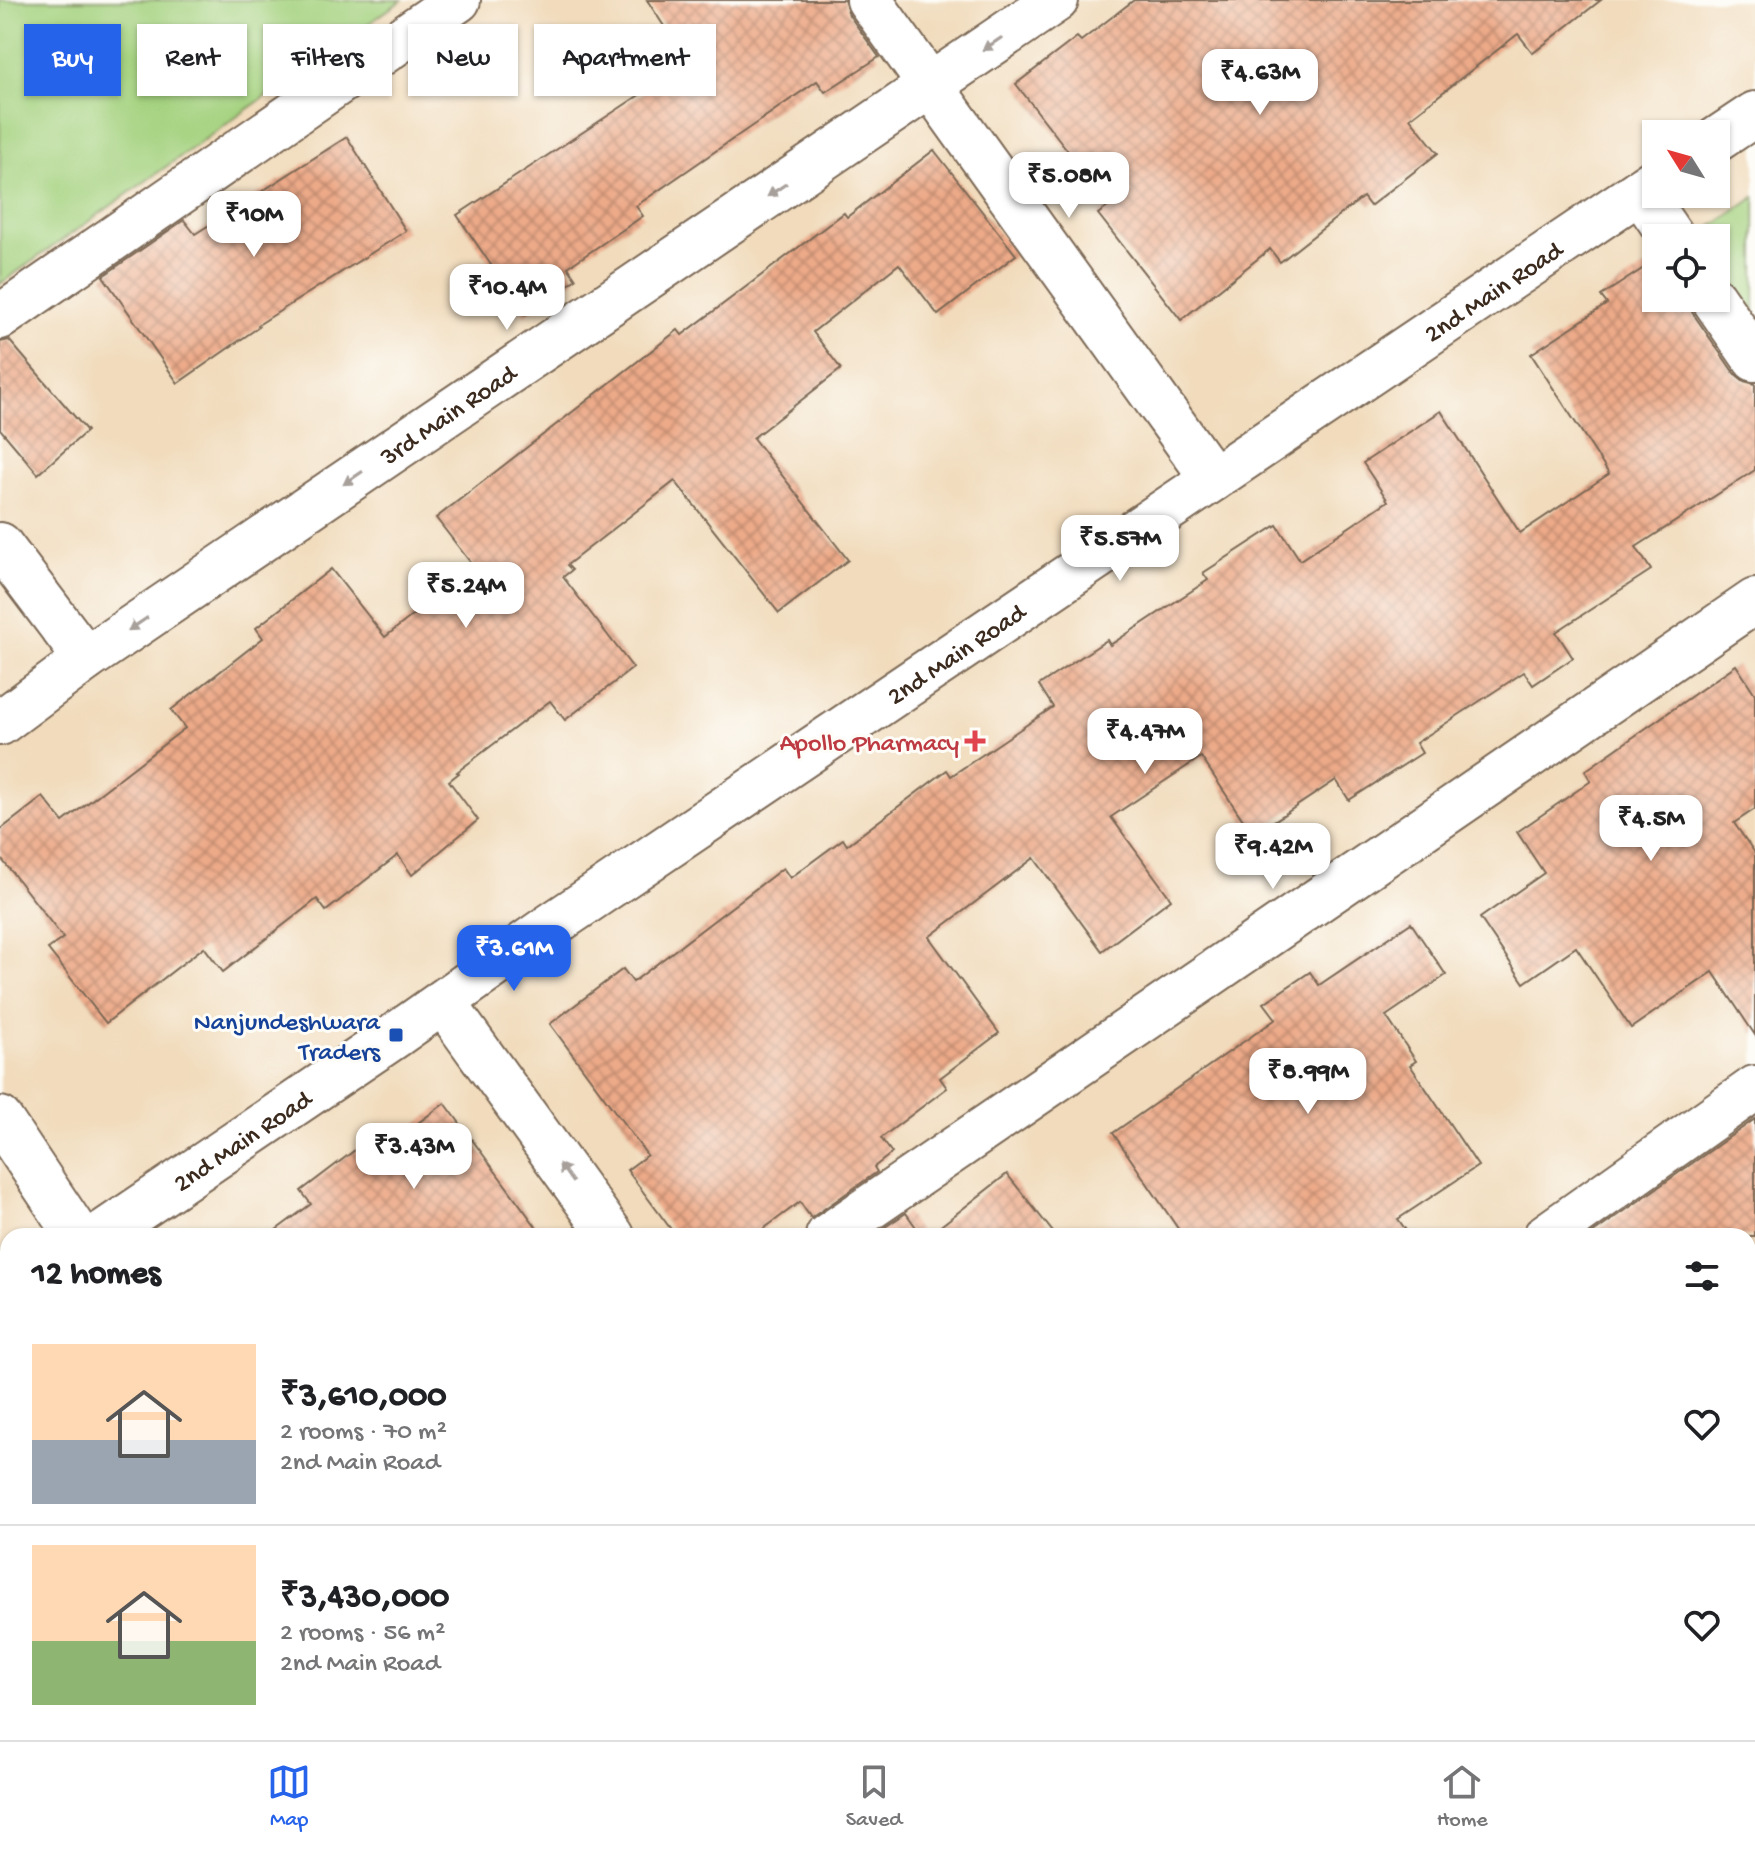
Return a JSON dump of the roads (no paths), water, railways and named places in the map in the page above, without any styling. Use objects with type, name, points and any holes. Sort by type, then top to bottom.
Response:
[{"type":"street","points":[[0,317],[458,0]]},
{"type":"street","points":[[869,0],[1213,479]]},
{"type":"street","name":"3rd Main Road","points":[[0,723],[86,659],[1056,0]]},
{"type":"street","points":[[1730,131],[1755,114]]},
{"type":"street","name":"2nd Main Road","points":[[111,1228],[546,929],[1642,190]]},
{"type":"street","points":[[1723,312],[1755,359]]},
{"type":"street","points":[[0,545],[86,659]]},
{"type":"street","points":[[840,1228],[1755,601]]},
{"type":"street","points":[[443,1002],[606,1228]]},
{"type":"street","points":[[1557,1228],[1755,1088]]},
{"type":"street","points":[[0,1119],[73,1228]]},
{"type":"place","name":"Apollo Pharmacy","points":[[975,741]]},
{"type":"place","name":"Nanjundeshwara Traders","points":[[396,1035]]}]
